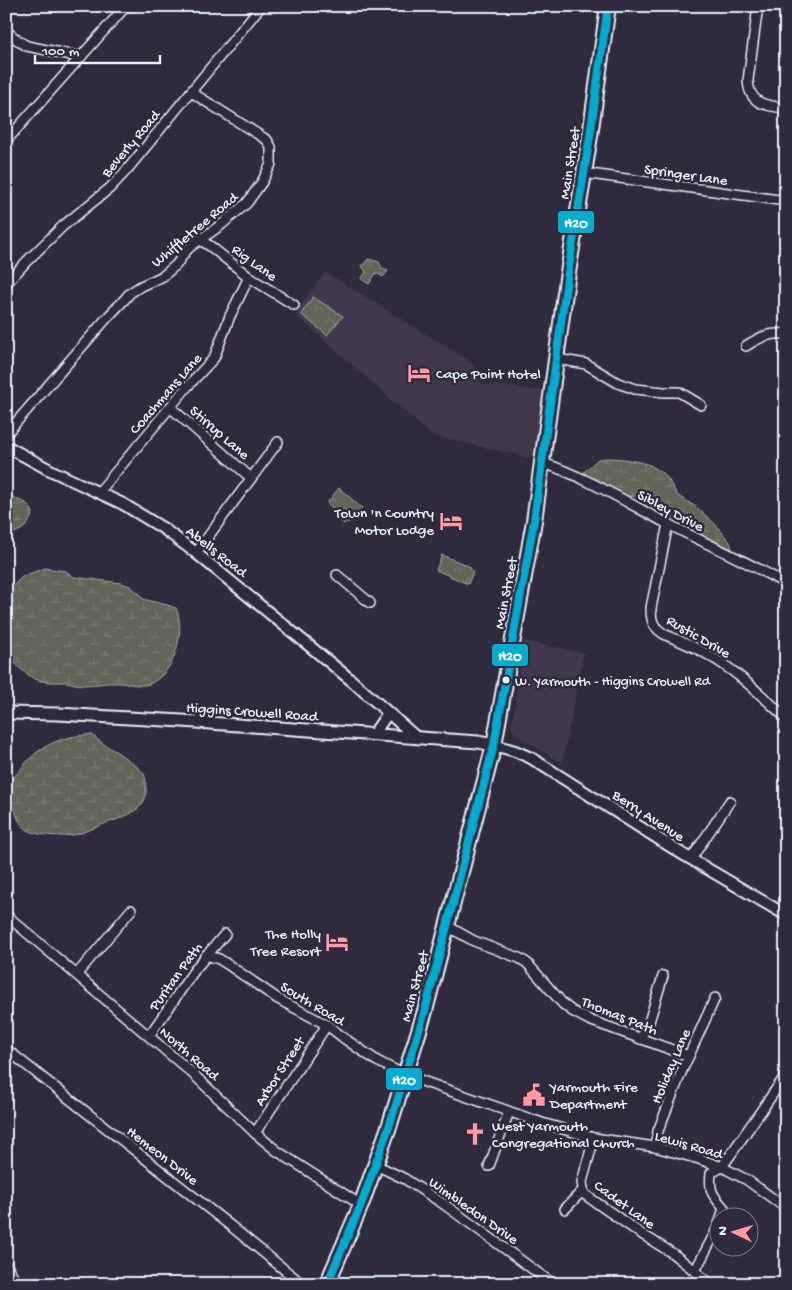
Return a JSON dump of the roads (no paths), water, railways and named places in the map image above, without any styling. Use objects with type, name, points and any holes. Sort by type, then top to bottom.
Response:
[{"type":"main road","name":"Main Street","points":[[327,1284],[360,1205],[390,1124],[425,1011],[489,769],[529,556],[608,6]]},
{"type":"main road","name":"Higgins Crowell Road","points":[[6,713],[182,721],[478,742],[494,745]]},
{"type":"street","points":[[6,141],[126,6]]},
{"type":"street","name":"Beverly Road","points":[[6,284],[62,226],[110,188],[126,171],[261,6]]},
{"type":"street","points":[[758,6],[748,90],[757,101],[786,108]]},
{"type":"street","points":[[6,31],[28,46],[82,57]]},
{"type":"street","name":"Whiffletree Road","points":[[6,434],[130,293],[163,276],[176,265],[186,251],[247,203],[268,172],[272,153],[267,140],[191,92]]},
{"type":"street","name":"Springer Lane","points":[[583,173],[786,201]]},
{"type":"street","name":"Rig Lane","points":[[200,240],[249,276],[294,305]]},
{"type":"street","name":"Coachmans Lane","points":[[99,492],[187,387],[214,358],[230,316],[249,276]]},
{"type":"street","points":[[746,346],[770,334],[786,334]]},
{"type":"street","points":[[556,359],[586,364],[618,383],[635,389],[679,392],[700,405]]},
{"type":"street","name":"Stirrup Lane","points":[[170,407],[251,478]]},
{"type":"street","points":[[196,553],[278,442]]},
{"type":"street","name":"Abells Road","points":[[6,446],[50,470],[136,511],[196,553],[351,680],[417,738]]},
{"type":"street","name":"Sibley Drive","points":[[543,463],[562,469],[786,584]]},
{"type":"street","name":"Rustic Drive","points":[[668,524],[651,608],[651,617],[654,625],[664,634],[727,666],[786,718]]},
{"type":"street","points":[[337,575],[370,603]]},
{"type":"street","points":[[373,735],[388,713]]},
{"type":"street","name":"Berry Avenue","points":[[494,745],[531,758],[691,859],[784,912]]},
{"type":"street","points":[[691,859],[730,801]]},
{"type":"street","points":[[77,974],[131,910]]},
{"type":"street","name":"North Road","points":[[6,915],[198,1078],[276,1151],[360,1205]]},
{"type":"street","name":"Thomas Path","points":[[447,926],[474,941],[503,951],[527,963],[563,1004],[572,1011],[589,1020],[690,1056]]},
{"type":"street","name":"Puritan Path","points":[[149,1036],[196,968],[225,934]]},
{"type":"street","name":"South Road","points":[[206,955],[219,959],[278,999],[326,1024],[377,1061],[404,1076]]},
{"type":"street","points":[[640,1039],[649,1022],[663,976]]},
{"type":"street","name":"Holiday Lane","points":[[655,1147],[658,1131],[681,1073],[715,998]]},
{"type":"street","name":"Arbor Street","points":[[255,1133],[326,1024]]},
{"type":"street","name":"Hemeon Drive","points":[[6,1048],[302,1284]]},
{"type":"street","points":[[724,1208],[713,1196],[710,1185],[711,1173],[722,1167],[786,1075]]},
{"type":"street","name":"Lewis Road","points":[[404,1076],[542,1123],[594,1138],[655,1147],[699,1159],[722,1167],[747,1180],[786,1208]]},
{"type":"street","points":[[489,1166],[509,1112]]},
{"type":"street","name":"Cadet Lane","points":[[594,1138],[582,1182],[584,1194],[672,1253],[710,1284]]},
{"type":"street","name":"Wimbledon Drive","points":[[376,1164],[405,1179],[446,1206],[553,1284]]},
{"type":"street","points":[[565,1209],[583,1190]]},
{"type":"street","points":[[695,1271],[710,1242]]},
{"type":"street","points":[[6,1265],[18,1284]]},
{"type":"place","name":"Cape Point Hotel","points":[[419,373]]},
{"type":"place","name":"Town 'n Country Motor Lodge","points":[[451,521]]},
{"type":"place","name":"W. Yarmouth - Higgins Crowell Rd","points":[[506,680]]},
{"type":"place","name":"The Holly Tree Resort","points":[[337,942]]},
{"type":"place","name":"Yarmouth Fire Department","points":[[534,1095]]},
{"type":"place","name":"West Yarmouth Congregational Church","points":[[475,1134]]}]
